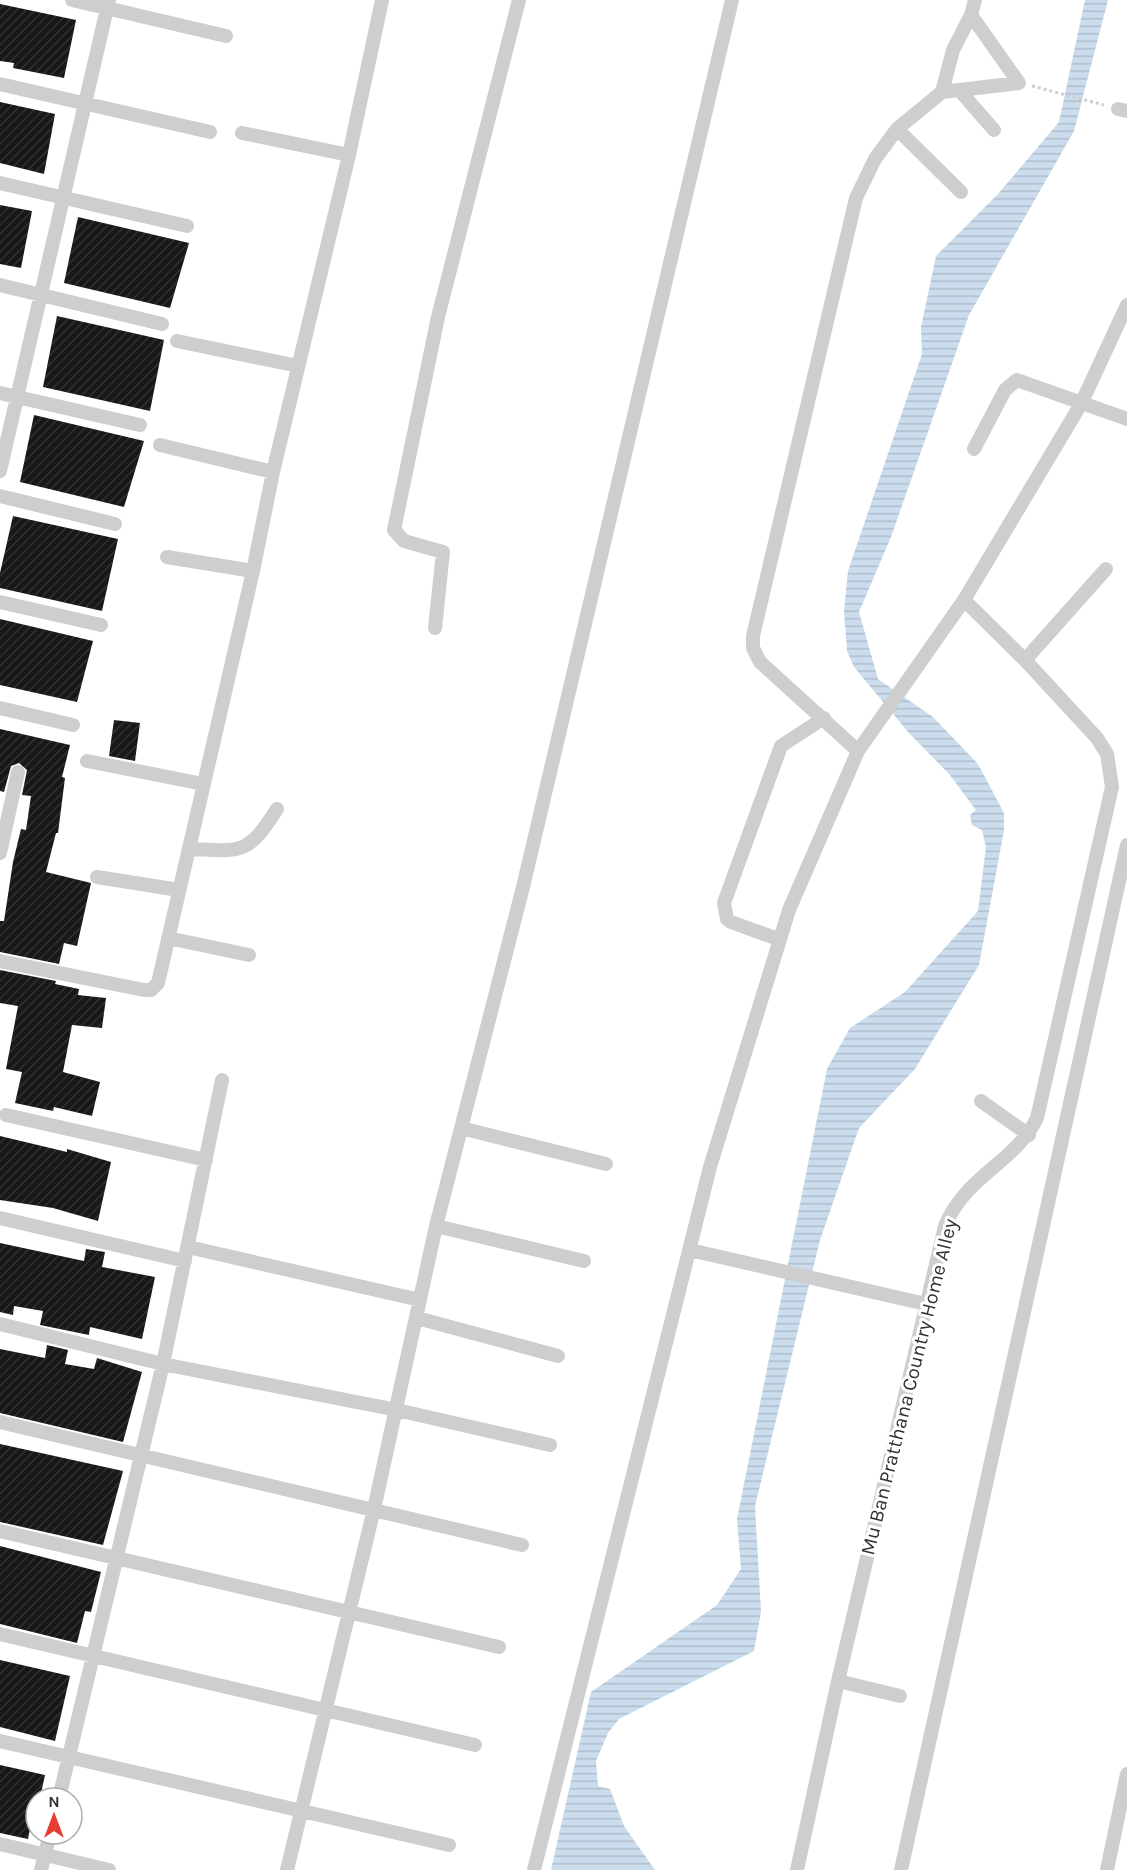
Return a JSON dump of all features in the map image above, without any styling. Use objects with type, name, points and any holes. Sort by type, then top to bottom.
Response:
[{"type":"street","points":[[72,0],[108,4],[226,36]]},
{"type":"street","points":[[0,960],[151,990],[158,983],[253,571],[273,472],[349,155],[382,0]]},
{"type":"street","points":[[435,628],[443,552],[404,541],[394,530],[441,306],[519,0]]},
{"type":"street","points":[[287,1870],[397,1410],[436,1226],[523,888],[732,0]]},
{"type":"street","points":[[858,751],[824,718],[760,663],[755,655],[753,636],[856,198],[875,159],[897,129],[942,92],[953,50],[971,15],[975,0]]},
{"type":"street","points":[[0,471],[108,4]]},
{"type":"street","points":[[942,92],[1019,83],[971,15]]},
{"type":"street","points":[[0,84],[210,132]]},
{"type":"street","points":[[960,91],[994,130]]},
{"type":"street","points":[[897,129],[961,192]]},
{"type":"street","points":[[242,133],[349,155]]},
{"type":"street","points":[[0,183],[187,226]]},
{"type":"street","points":[[0,285],[162,324]]},
{"type":"street","points":[[534,1870],[710,1167],[778,939],[806,868],[858,751],[964,600],[1081,404],[1127,305]]},
{"type":"street","points":[[177,341],[298,366]]},
{"type":"street","points":[[974,449],[1005,390],[1017,380],[1127,418]]},
{"type":"street","points":[[0,393],[140,425]]},
{"type":"street","points":[[160,445],[273,472]]},
{"type":"street","points":[[0,496],[115,524]]},
{"type":"street","points":[[167,557],[253,571]]},
{"type":"street","points":[[1025,660],[1106,569]]},
{"type":"street","name":"Mu Ban Pratthana Country Home Alley","points":[[796,1870],[945,1226],[962,1194],[1029,1135],[1043,1103],[1112,787],[1107,754],[1097,738],[1025,660],[964,600]]},
{"type":"street","points":[[0,602],[101,625]]},
{"type":"street","points":[[0,708],[73,726]]},
{"type":"street","points":[[778,939],[727,919],[724,903],[781,746],[824,718]]},
{"type":"street","points":[[87,761],[203,784]]},
{"type":"street","points":[[0,853],[18,772]]},
{"type":"street","points":[[189,849],[232,851],[245,848],[262,833],[277,809]]},
{"type":"street","points":[[901,1870],[1127,845]]},
{"type":"street","points":[[97,877],[179,890]]},
{"type":"street","points":[[168,938],[249,955]]},
{"type":"street","points":[[62,1786],[163,1364],[222,1080]]},
{"type":"street","points":[[981,1101],[1029,1135]]},
{"type":"street","points":[[6,1115],[206,1160]]},
{"type":"street","points":[[461,1128],[606,1164]]},
{"type":"street","points":[[0,1218],[185,1261]]},
{"type":"street","points":[[436,1226],[584,1261]]},
{"type":"street","points":[[188,1247],[420,1300]]},
{"type":"street","points":[[690,1250],[926,1304]]},
{"type":"street","points":[[417,1318],[558,1356]]},
{"type":"street","points":[[0,1324],[163,1364],[397,1410],[550,1445]]},
{"type":"street","points":[[0,1422],[522,1545]]},
{"type":"street","points":[[0,1531],[499,1647]]},
{"type":"street","points":[[0,1634],[475,1745]]},
{"type":"street","points":[[838,1681],[900,1696]]},
{"type":"street","points":[[0,1741],[449,1845]]},
{"type":"street","points":[[1107,1870],[1127,1774]]},
{"type":"street","points":[[0,1844],[109,1870]]},
{"type":"street","points":[[41,1870],[47,1846]]},
{"type":"path","points":[[1047,88],[1097,102]]},
{"type":"water","points":[[1085,0],[1108,0],[1074,131],[969,315],[891,537],[859,612],[878,679],[933,717],[978,764],[1004,813],[1004,830],[979,965],[915,1069],[859,1128],[820,1240],[755,1506],[761,1612],[754,1651],[619,1719],[608,1733],[596,1761],[598,1786],[610,1789],[624,1826],[655,1870],[551,1870],[591,1692],[717,1605],[741,1569],[737,1519],[827,1069],[850,1028],[905,992],[978,911],[986,847],[982,830],[972,825],[970,815],[976,810],[949,774],[909,733],[854,667],[847,651],[844,611],[848,571],[922,354],[921,327],[936,256],[998,194],[1059,122]]},
{"type":"building","points":[[0,4],[76,20],[64,78],[13,68],[14,63],[0,61]]},
{"type":"building","points":[[0,102],[55,114],[44,174],[0,163]]},
{"type":"building","points":[[0,205],[32,211],[21,268],[0,264]]},
{"type":"building","points":[[78,217],[189,243],[170,308],[64,283]]},
{"type":"building","points":[[57,316],[164,340],[150,411],[43,387]]},
{"type":"building","points":[[34,415],[144,441],[124,507],[20,482]]},
{"type":"building","points":[[13,516],[118,539],[102,611],[0,588],[0,573]]},
{"type":"building","points":[[0,619],[93,641],[77,702],[0,685]]},
{"type":"building","points":[[114,720],[140,723],[135,761],[109,756]]},
{"type":"building","points":[[0,729],[70,745],[62,777],[65,778],[58,833],[56,833],[46,872],[91,883],[77,946],[64,943],[59,964],[0,952],[0,921],[4,921],[13,862],[21,829],[26,830],[31,796],[22,795],[27,770],[19,763],[11,766],[4,792],[0,791]]},
{"type":"building","points":[[0,970],[56,981],[55,984],[79,989],[78,995],[106,998],[102,1028],[72,1025],[63,1072],[100,1082],[92,1116],[54,1107],[53,1111],[15,1103],[22,1072],[6,1069],[18,1006],[0,1003]]},
{"type":"building","points":[[0,1136],[67,1152],[67,1149],[111,1162],[98,1221],[53,1208],[0,1200]]},
{"type":"building","points":[[0,1243],[84,1261],[86,1249],[105,1252],[102,1267],[155,1277],[142,1339],[90,1327],[89,1335],[40,1325],[43,1311],[14,1306],[13,1315],[0,1312]]},
{"type":"building","points":[[47,1345],[68,1350],[65,1364],[94,1369],[97,1358],[142,1372],[123,1442],[0,1413],[0,1349],[45,1358]]},
{"type":"building","points":[[0,1444],[123,1471],[103,1545],[0,1522]]},
{"type":"building","points":[[0,1546],[101,1572],[91,1612],[85,1611],[77,1643],[0,1624]]},
{"type":"building","points":[[0,1660],[70,1676],[55,1741],[0,1727]]},
{"type":"building","points":[[0,1765],[45,1775],[43,1786],[24,1786],[24,1838],[0,1833]]}]
